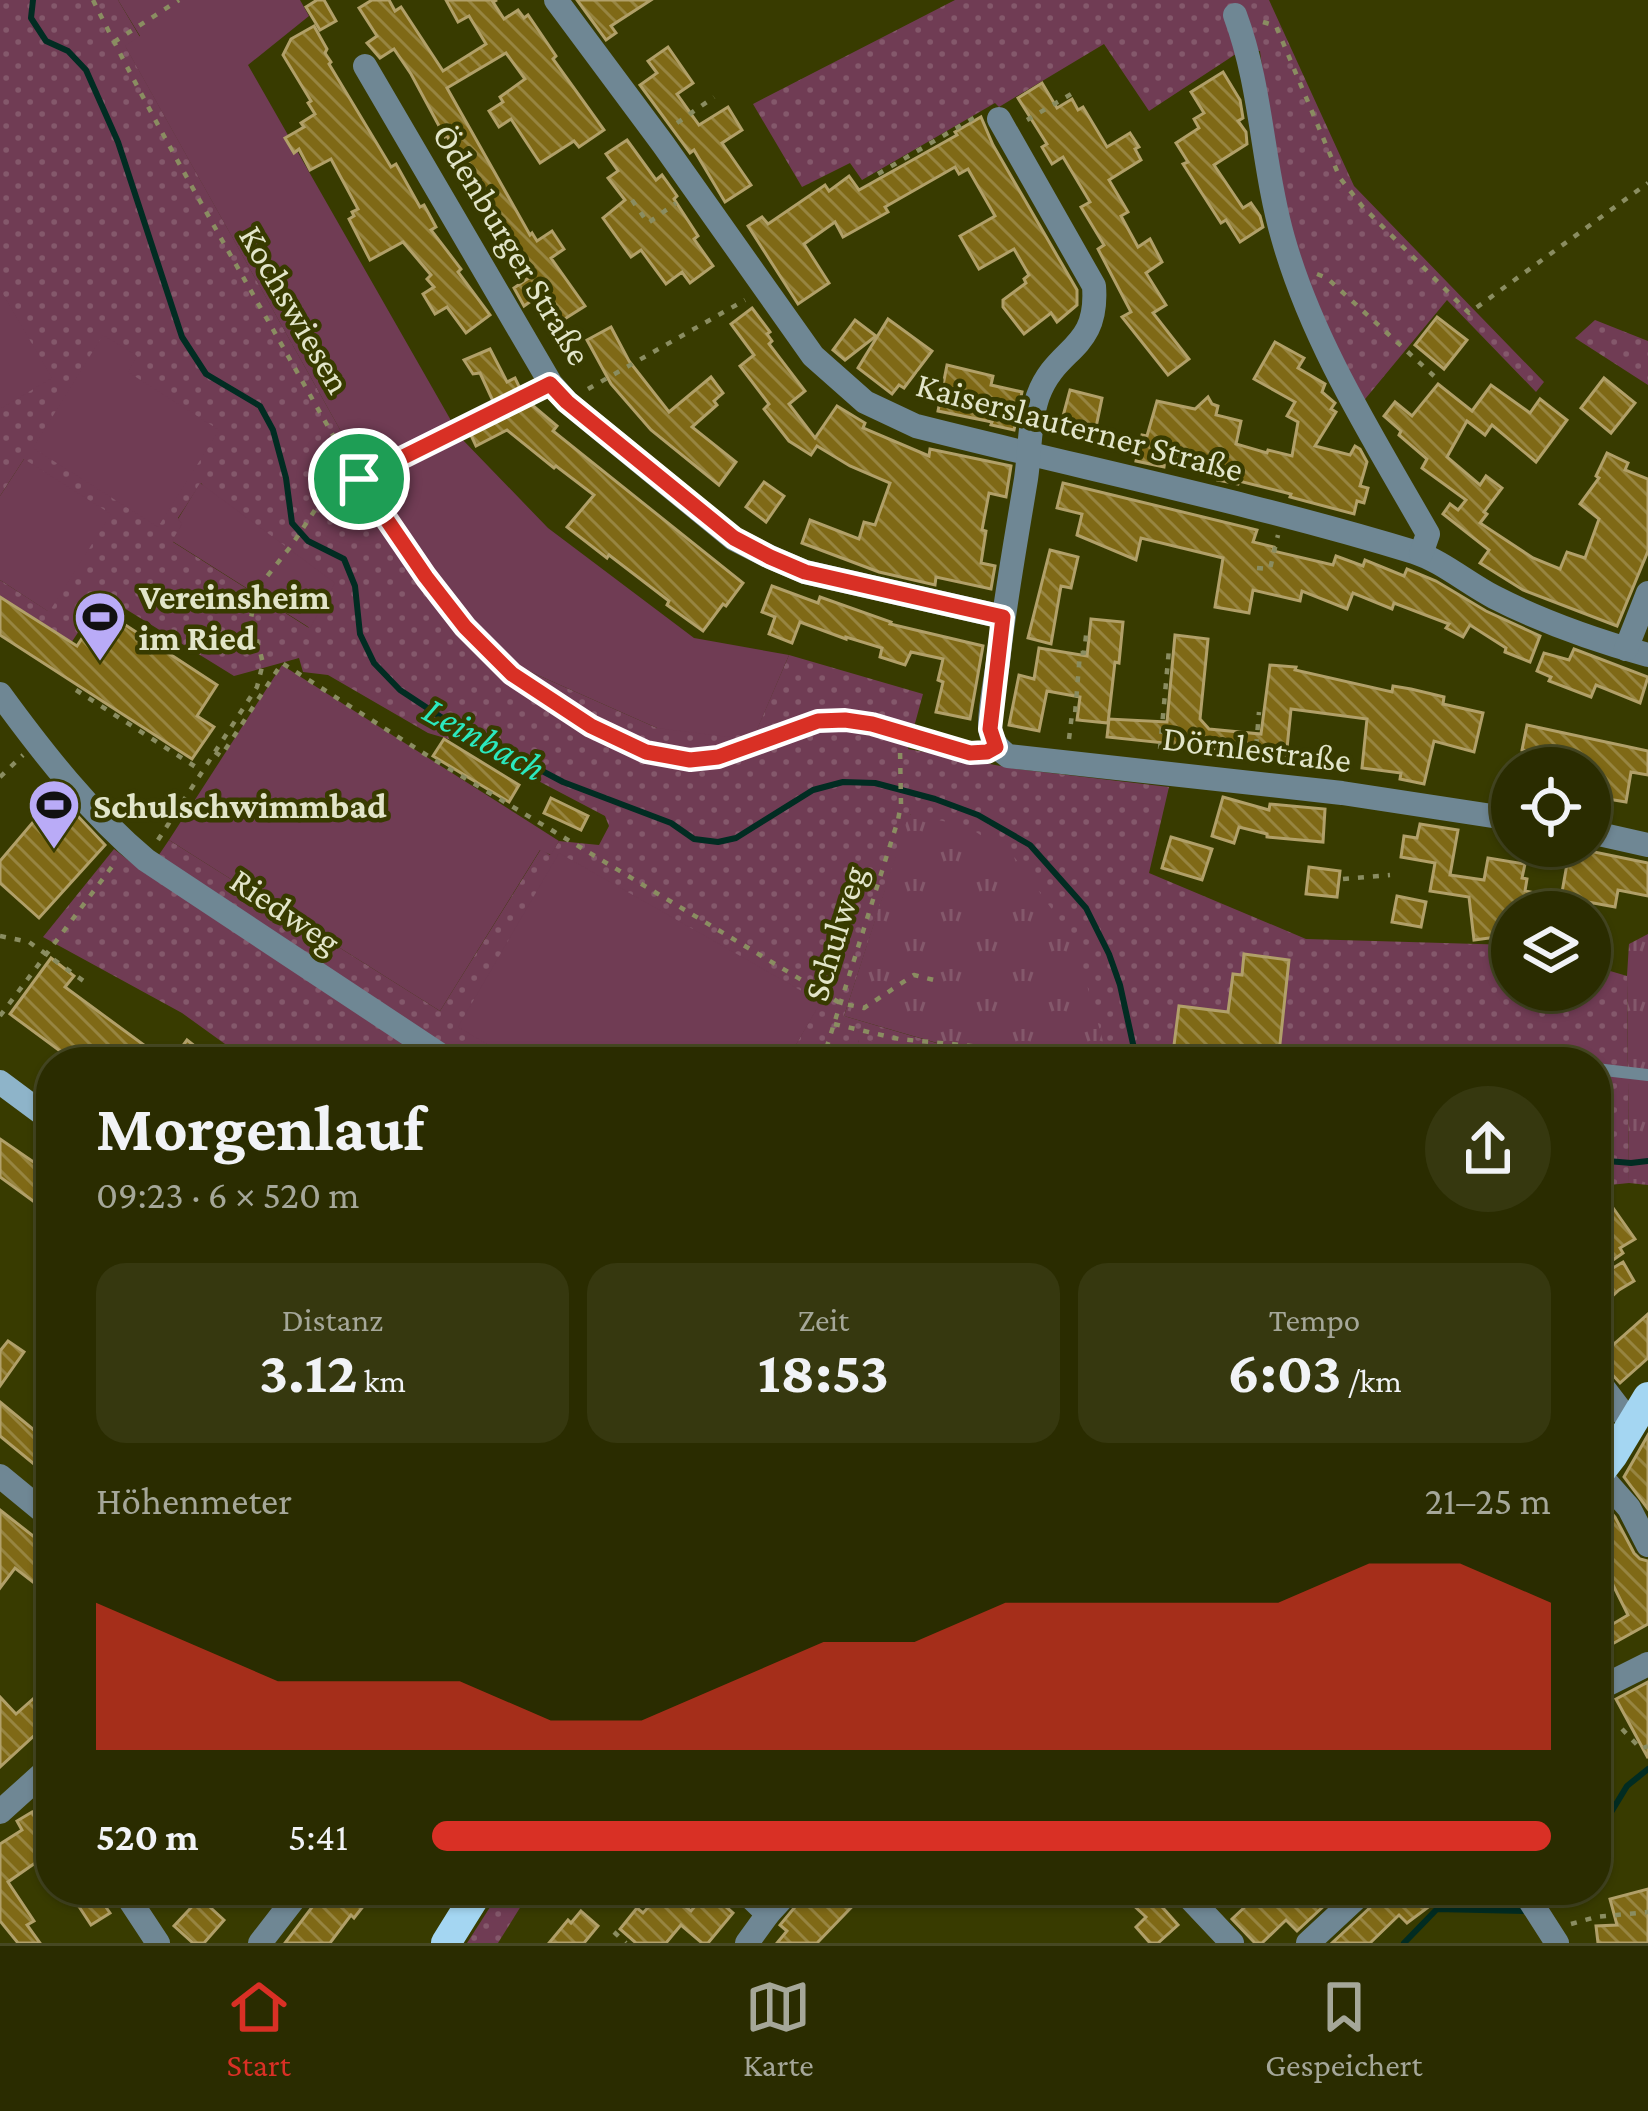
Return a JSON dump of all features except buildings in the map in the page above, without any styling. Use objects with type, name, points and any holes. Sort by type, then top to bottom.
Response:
[{"type":"main road","points":[[0,1082],[36,1109]]},
{"type":"main road","points":[[1611,1456],[1648,1397]]},
{"type":"main road","points":[[446,1943],[470,1905]]},
{"type":"street","name":"Kaiserslauterner Straße","points":[[556,0],[813,356],[866,402],[916,425],[1420,554],[1543,620],[1637,652],[1648,593]]},
{"type":"street","points":[[1245,17],[1271,188],[1294,275],[1313,325],[1428,534],[1420,554]]},
{"type":"street","name":"Ödenburger Straße","points":[[365,66],[550,384],[567,402],[734,538],[770,557],[805,572],[1003,617]]},
{"type":"street","points":[[996,747],[990,729],[1034,411],[1048,377],[1089,332],[1096,310],[1094,286],[1003,125]]},
{"type":"street","name":"Riedweg","points":[[0,694],[35,742],[146,860],[428,1047]]},
{"type":"street","name":"Dörnlestraße","points":[[996,747],[1008,756],[1342,793],[1491,817]]},
{"type":"street","points":[[1611,837],[1648,845]]},
{"type":"street","points":[[1611,1398],[1631,1424]]},
{"type":"street","points":[[4,1486],[36,1508]]},
{"type":"street","points":[[1611,1489],[1630,1508],[1648,1545]]},
{"type":"street","points":[[1611,1682],[1648,1664]]},
{"type":"street","points":[[0,1812],[36,1783]]},
{"type":"street","points":[[133,1905],[158,1943]]},
{"type":"street","points":[[260,1943],[290,1905]]},
{"type":"street","points":[[759,1905],[768,1913]]},
{"type":"street","points":[[747,1943],[776,1905]]},
{"type":"street","points":[[1195,1905],[1232,1943]]},
{"type":"street","points":[[1308,1943],[1349,1905]]},
{"type":"street","points":[[1533,1905],[1552,1936]]},
{"type":"lane","points":[[899,734],[970,753],[996,747]]},
{"type":"lane","points":[[1611,1071],[1648,1075]]},
{"type":"path","name":"Kochswiesen","points":[[93,0],[204,209],[359,479],[465,627],[512,674],[591,726],[646,752],[690,760],[737,752],[818,721],[872,724],[899,734]]},
{"type":"path","points":[[114,42],[178,0]]},
{"type":"path","points":[[1245,17],[1276,26],[1340,178],[1469,314],[1648,183]]},
{"type":"path","points":[[878,174],[982,113],[1003,125],[1073,93]]},
{"type":"path","points":[[657,136],[714,97]]},
{"type":"path","points":[[632,200],[648,223],[696,190]]},
{"type":"path","points":[[1294,275],[1316,273],[1328,278],[1434,376]]},
{"type":"path","points":[[602,381],[765,288]]},
{"type":"path","points":[[146,860],[257,687],[263,663],[251,618],[257,589],[326,496],[550,384]]},
{"type":"path","points":[[1257,568],[1270,569],[1283,517]]},
{"type":"path","points":[[1066,762],[1087,627]]},
{"type":"path","points":[[1157,772],[1169,649]]},
{"type":"path","points":[[215,752],[221,756],[282,663],[840,1003],[864,1008],[903,979],[914,975],[934,980]]},
{"type":"path","points":[[76,690],[202,771]]},
{"type":"path","points":[[1253,783],[1258,712]]},
{"type":"path","points":[[0,777],[35,742]]},
{"type":"path","name":"Schulweg","points":[[826,1047],[898,820],[902,771]]},
{"type":"path","points":[[0,1016],[114,865]]},
{"type":"path","points":[[1343,879],[1390,874]]},
{"type":"path","points":[[0,936],[29,942],[85,982]]},
{"type":"path","points":[[833,1024],[899,1039],[982,1047]]},
{"type":"path","points":[[1622,1729],[1641,1749],[1648,1746]]},
{"type":"path","points":[[1552,1936],[1596,1917],[1648,1912]]},
{"type":"path","points":[[614,1932],[626,1943]]},
{"type":"green space","points":[[0,0],[118,0],[140,37],[126,47],[371,485],[440,585],[515,665],[657,728],[757,729],[789,655],[923,694],[908,749],[1017,769],[1169,787],[1149,873],[1306,939],[1491,944],[1491,1011],[1611,1011],[1611,971],[1627,976],[1629,1183],[1611,1185],[1611,1047],[1104,1047],[1098,1028],[910,814],[844,1016],[950,1047],[893,1047],[859,1040],[857,1047],[794,1047],[820,1002],[459,1026],[493,1047],[229,1047],[182,1013],[43,937],[114,849],[146,874],[169,840],[440,1011],[541,849],[550,855],[559,841],[599,845],[609,826],[605,816],[472,746],[428,733],[328,675],[303,672],[299,658],[234,676],[103,595],[71,643],[0,608],[0,580],[48,611],[24,459],[0,496]],"holes":[[[201,483],[309,628],[173,542],[183,524],[178,518]]]},
{"type":"green space","points":[[118,0],[300,0],[309,16],[248,65],[461,438],[548,528],[694,638],[789,655],[757,730],[728,737],[657,728],[515,665],[440,585],[371,485],[125,46],[140,36]]},
{"type":"green space","points":[[955,0],[1269,0],[1354,186],[1544,382],[1536,392],[1447,300],[1361,404],[1313,308],[1279,203],[1260,51],[1242,50],[1149,111],[1104,44],[862,180],[850,163],[802,187],[753,104]]},
{"type":"green space","points":[[0,289],[52,378],[0,409]]},
{"type":"green space","points":[[1595,320],[1648,341],[1648,385],[1575,338]]},
{"type":"green space","points":[[103,335],[137,356],[128,372],[219,430],[158,527],[33,448]]},
{"type":"green space","points":[[24,459],[111,514],[49,612],[0,580],[0,496]]},
{"type":"green space","points":[[200,483],[335,583],[310,628],[172,541],[182,524],[178,519]]},
{"type":"green space","points":[[282,665],[559,841],[551,855],[540,850],[440,1011],[169,840]]},
{"type":"green space","points":[[909,814],[967,826],[1015,858],[1074,940],[1105,1047],[951,1047],[844,1016]]},
{"type":"green space","points":[[559,853],[821,1002],[795,1047],[492,1047],[458,1027]]},
{"type":"green space","points":[[1648,934],[1648,1185],[1629,1183],[1627,976],[1629,944]]},
{"type":"green space","points":[[859,1039],[899,1047],[857,1047]]},
{"type":"green space","points":[[491,1905],[522,1905],[498,1943],[467,1943]]},
{"type":"waterway","name":"Leinbach","points":[[33,0],[31,18],[46,41],[68,51],[86,70],[118,142],[182,337],[206,374],[260,406],[273,430],[292,523],[308,541],[344,559],[355,586],[360,634],[374,663],[400,690],[444,719],[563,782],[671,823],[694,839],[736,838],[813,790],[843,782],[875,783],[978,815],[1030,845],[1086,908],[1120,985],[1134,1047]]},
{"type":"waterway","name":"Leinbach","points":[[1611,1161],[1648,1161]]},
{"type":"waterway","points":[[1611,1812],[1627,1786],[1648,1769]]},
{"type":"waterway","points":[[1404,1943],[1437,1909],[1529,1911]]},
{"type":"place","name":"Vereinsheim im Ried","points":[[100,663]]},
{"type":"place","name":"Schulschwimmbad","points":[[54,851]]},
{"type":"route","points":[[550,384],[734,538],[770,557],[805,572],[1003,617],[990,729],[996,747],[970,753],[845,720],[818,721],[718,757],[690,760],[646,752],[591,726],[512,674],[465,627],[359,479],[550,384]]}]
